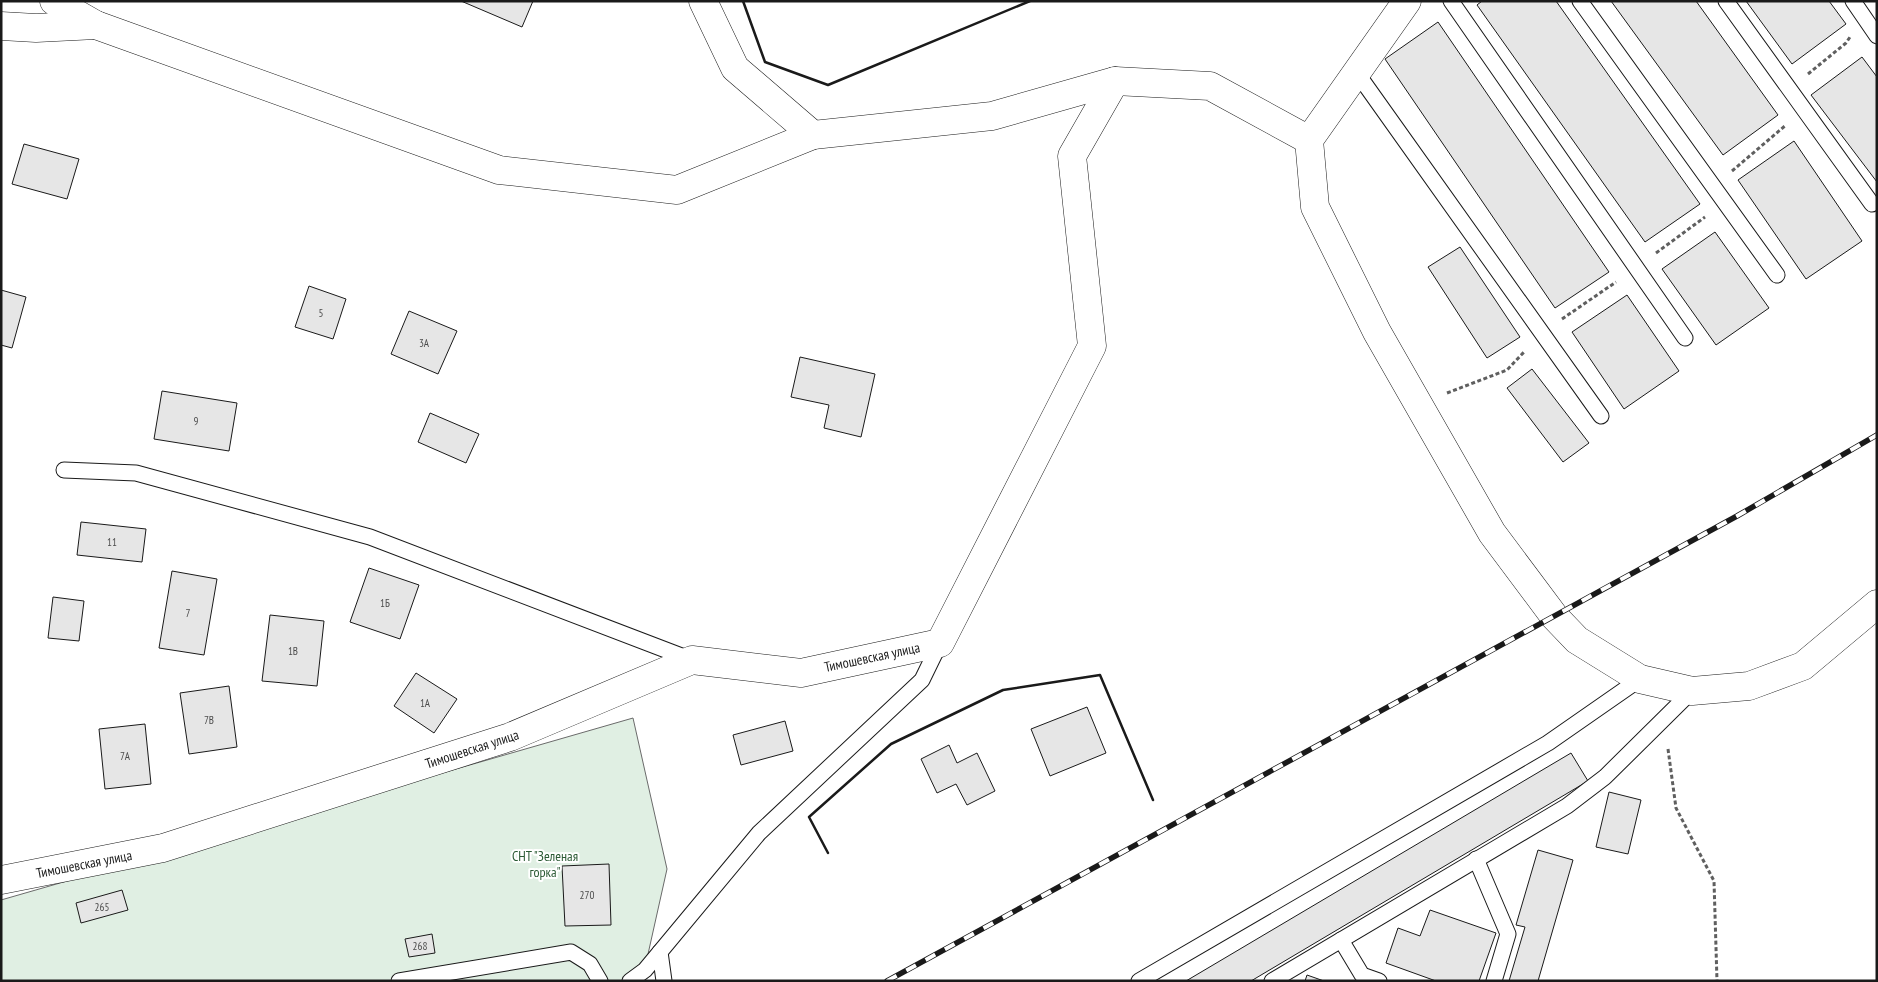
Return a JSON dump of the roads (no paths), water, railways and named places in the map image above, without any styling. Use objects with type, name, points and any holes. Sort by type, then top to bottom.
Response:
[{"type":"street","points":[[54,1],[96,25],[499,170],[677,190],[813,135],[992,116],[1115,81],[1210,86],[1309,140]]},
{"type":"street","points":[[703,1],[735,68],[813,135]]},
{"type":"street","points":[[1408,1],[1309,140],[1314,207],[1377,332],[1492,532],[1554,616],[1577,640],[1640,679],[1692,691],[1749,686],[1803,666],[1877,604]]},
{"type":"street","points":[[1,26],[36,28],[96,25]]},
{"type":"street","points":[[940,643],[1092,346],[1072,156],[1115,81]]},
{"type":"street","name":"Тимошевская улица","points":[[1,880],[163,848],[510,738],[692,660],[801,672],[940,643]]},
{"type":"lane","points":[[1451,1],[1685,338]]},
{"type":"lane","points":[[1580,1],[1776,275]]},
{"type":"lane","points":[[1726,1],[1872,204]]},
{"type":"lane","points":[[1853,1],[1877,36]]},
{"type":"lane","points":[[1357,73],[1602,416]]},
{"type":"lane","points":[[64,470],[136,474],[370,537],[692,660]]},
{"type":"lane","points":[[630,981],[645,970],[759,834],[922,680],[940,643]]},
{"type":"lane","points":[[1139,981],[1548,743],[1640,679]]},
{"type":"lane","points":[[1272,981],[1567,806],[1606,777],[1692,691]]},
{"type":"lane","points":[[1476,859],[1508,934],[1494,981]]},
{"type":"lane","points":[[1341,940],[1362,975],[1379,981]]},
{"type":"lane","points":[[399,981],[570,952],[590,964],[600,981]]},
{"type":"lane","points":[[660,952],[664,981]]},
{"type":"railway","points":[[887,981],[1737,516],[1877,435]]},
{"type":"park label","name":"СНТ \"Зеленая горка\"","points":[[545,864]]}]
